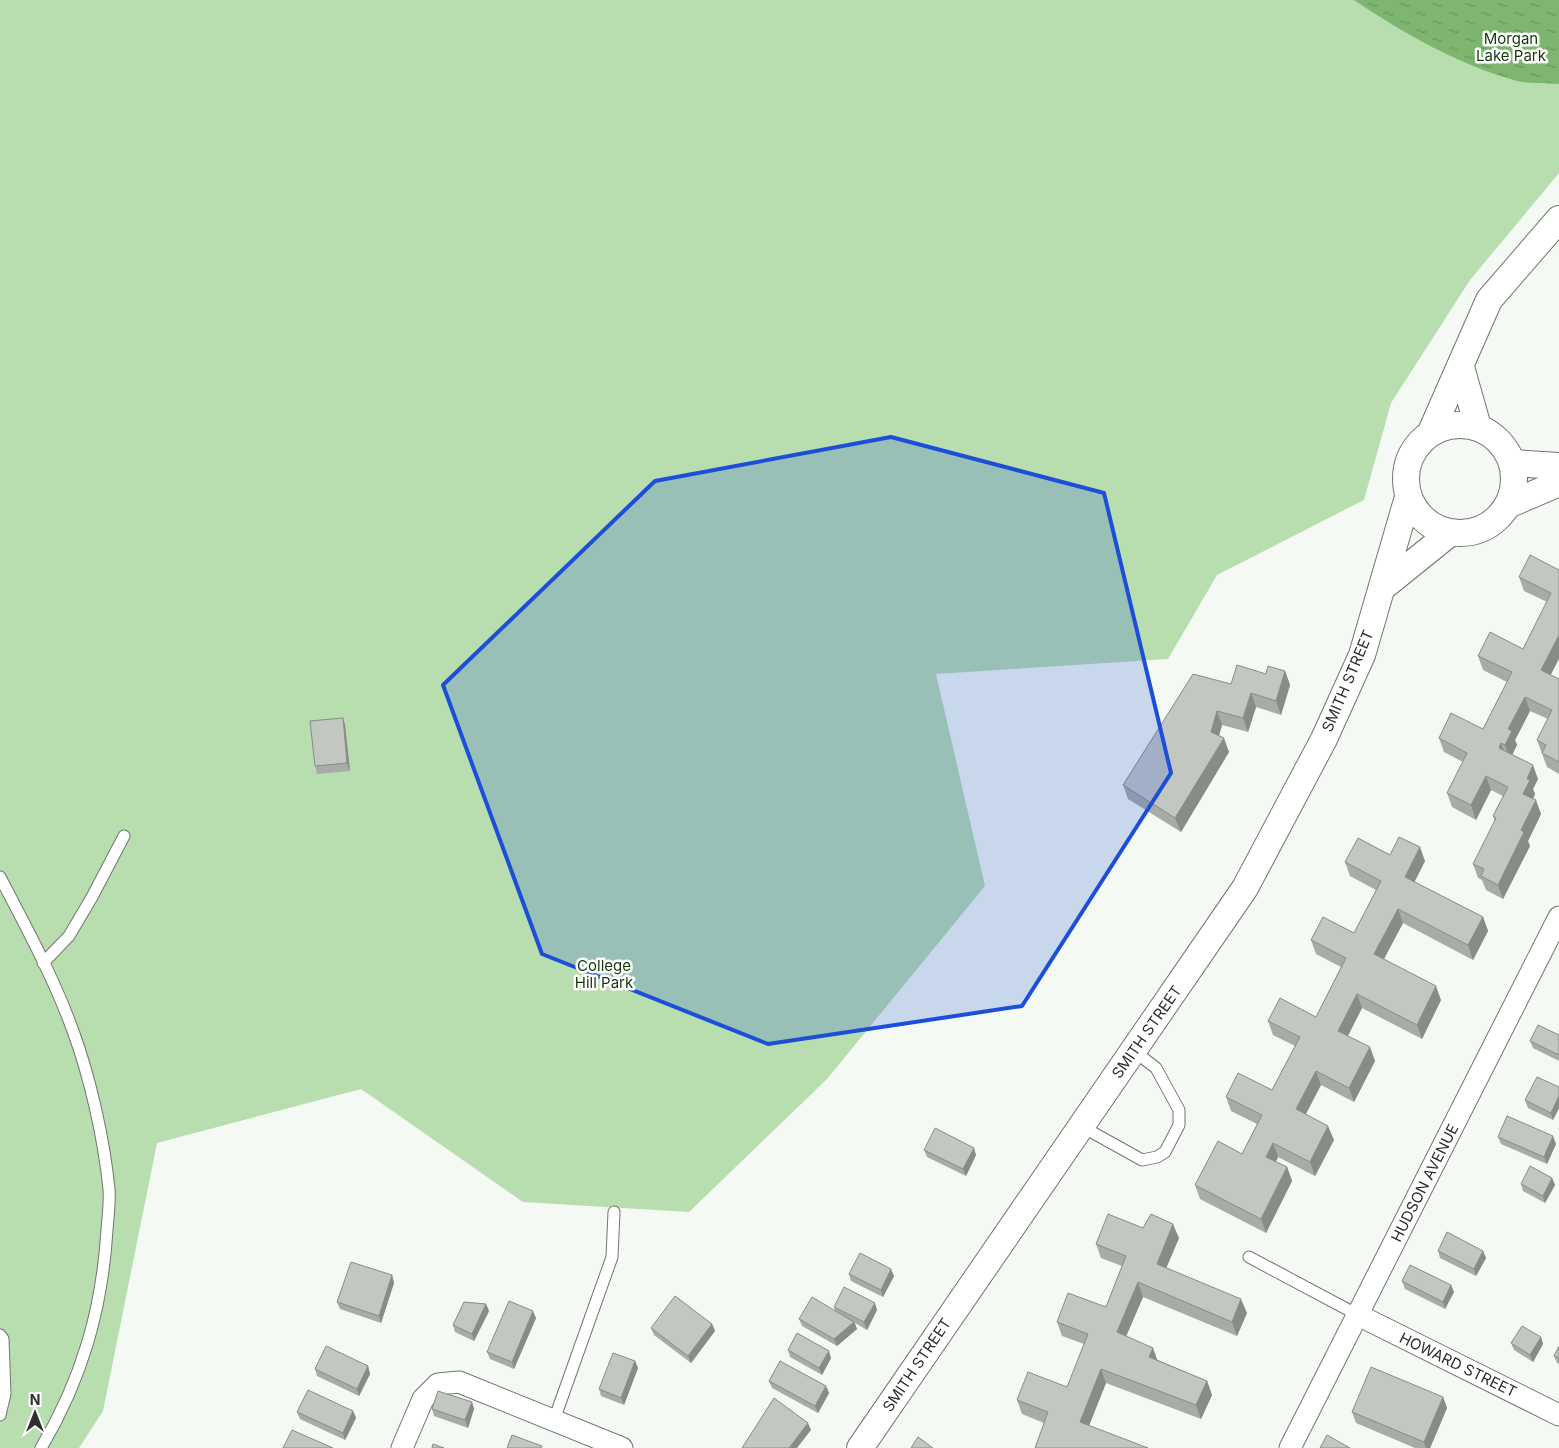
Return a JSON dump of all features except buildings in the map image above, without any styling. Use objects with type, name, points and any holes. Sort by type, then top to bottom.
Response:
[{"type":"street","points":[[1431,432],[1454,424],[1478,427],[1494,435],[1506,448],[1513,463],[1514,492],[1498,519],[1484,528],[1467,533],[1450,532],[1436,528],[1424,520],[1415,510],[1408,497],[1406,473],[1408,461],[1414,450],[1431,432],[1489,300],[1559,219]]},
{"type":"street","points":[[1461,367],[1478,427]]},
{"type":"street","points":[[1513,463],[1559,466]]},
{"type":"street","points":[[1508,505],[1559,483]]},
{"type":"street","name":"SMITH STREET","points":[[860,1448],[1244,888],[1324,739],[1362,655],[1408,497]]},
{"type":"street","points":[[1383,587],[1450,532]]},
{"type":"street","name":"HUDSON AVENUE","points":[[1290,1448],[1559,918]]},
{"type":"street","name":"HOWARD STREET","points":[[1358,1315],[1559,1415]]},
{"type":"street","points":[[402,1448],[423,1399],[438,1384],[459,1382],[622,1448]]},
{"type":"lane","points":[[43,963],[69,936],[124,836]]},
{"type":"lane","points":[[0,877],[43,963],[73,1031],[96,1116],[109,1190],[105,1262],[90,1340],[60,1415],[41,1448]]},
{"type":"lane","points":[[1081,1126],[1142,1160],[1156,1158],[1165,1152],[1179,1125],[1179,1110],[1156,1068],[1134,1051]]},
{"type":"lane","points":[[554,1420],[612,1257],[614,1212]]},
{"type":"lane","points":[[1248,1257],[1358,1315]]},
{"type":"lane","points":[[0,1334],[3,1338],[5,1394],[0,1416]]},
{"type":"highlighted area","points":[[891,437],[1104,493],[1171,773],[1022,1006],[768,1044],[542,954],[443,685],[655,481]]},
{"type":"green space","name":"College Hill Park","points":[[0,0],[1559,0],[1559,173],[1470,280],[1391,403],[1364,500],[1217,575],[1168,659],[936,674],[985,886],[827,1079],[689,1212],[523,1202],[361,1089],[157,1143],[103,1411],[79,1448],[0,1448]]},
{"type":"water","name":"Morgan Lake Park","points":[[1354,0],[1559,0],[1559,84],[1517,81],[1474,66],[1412,36]]}]
